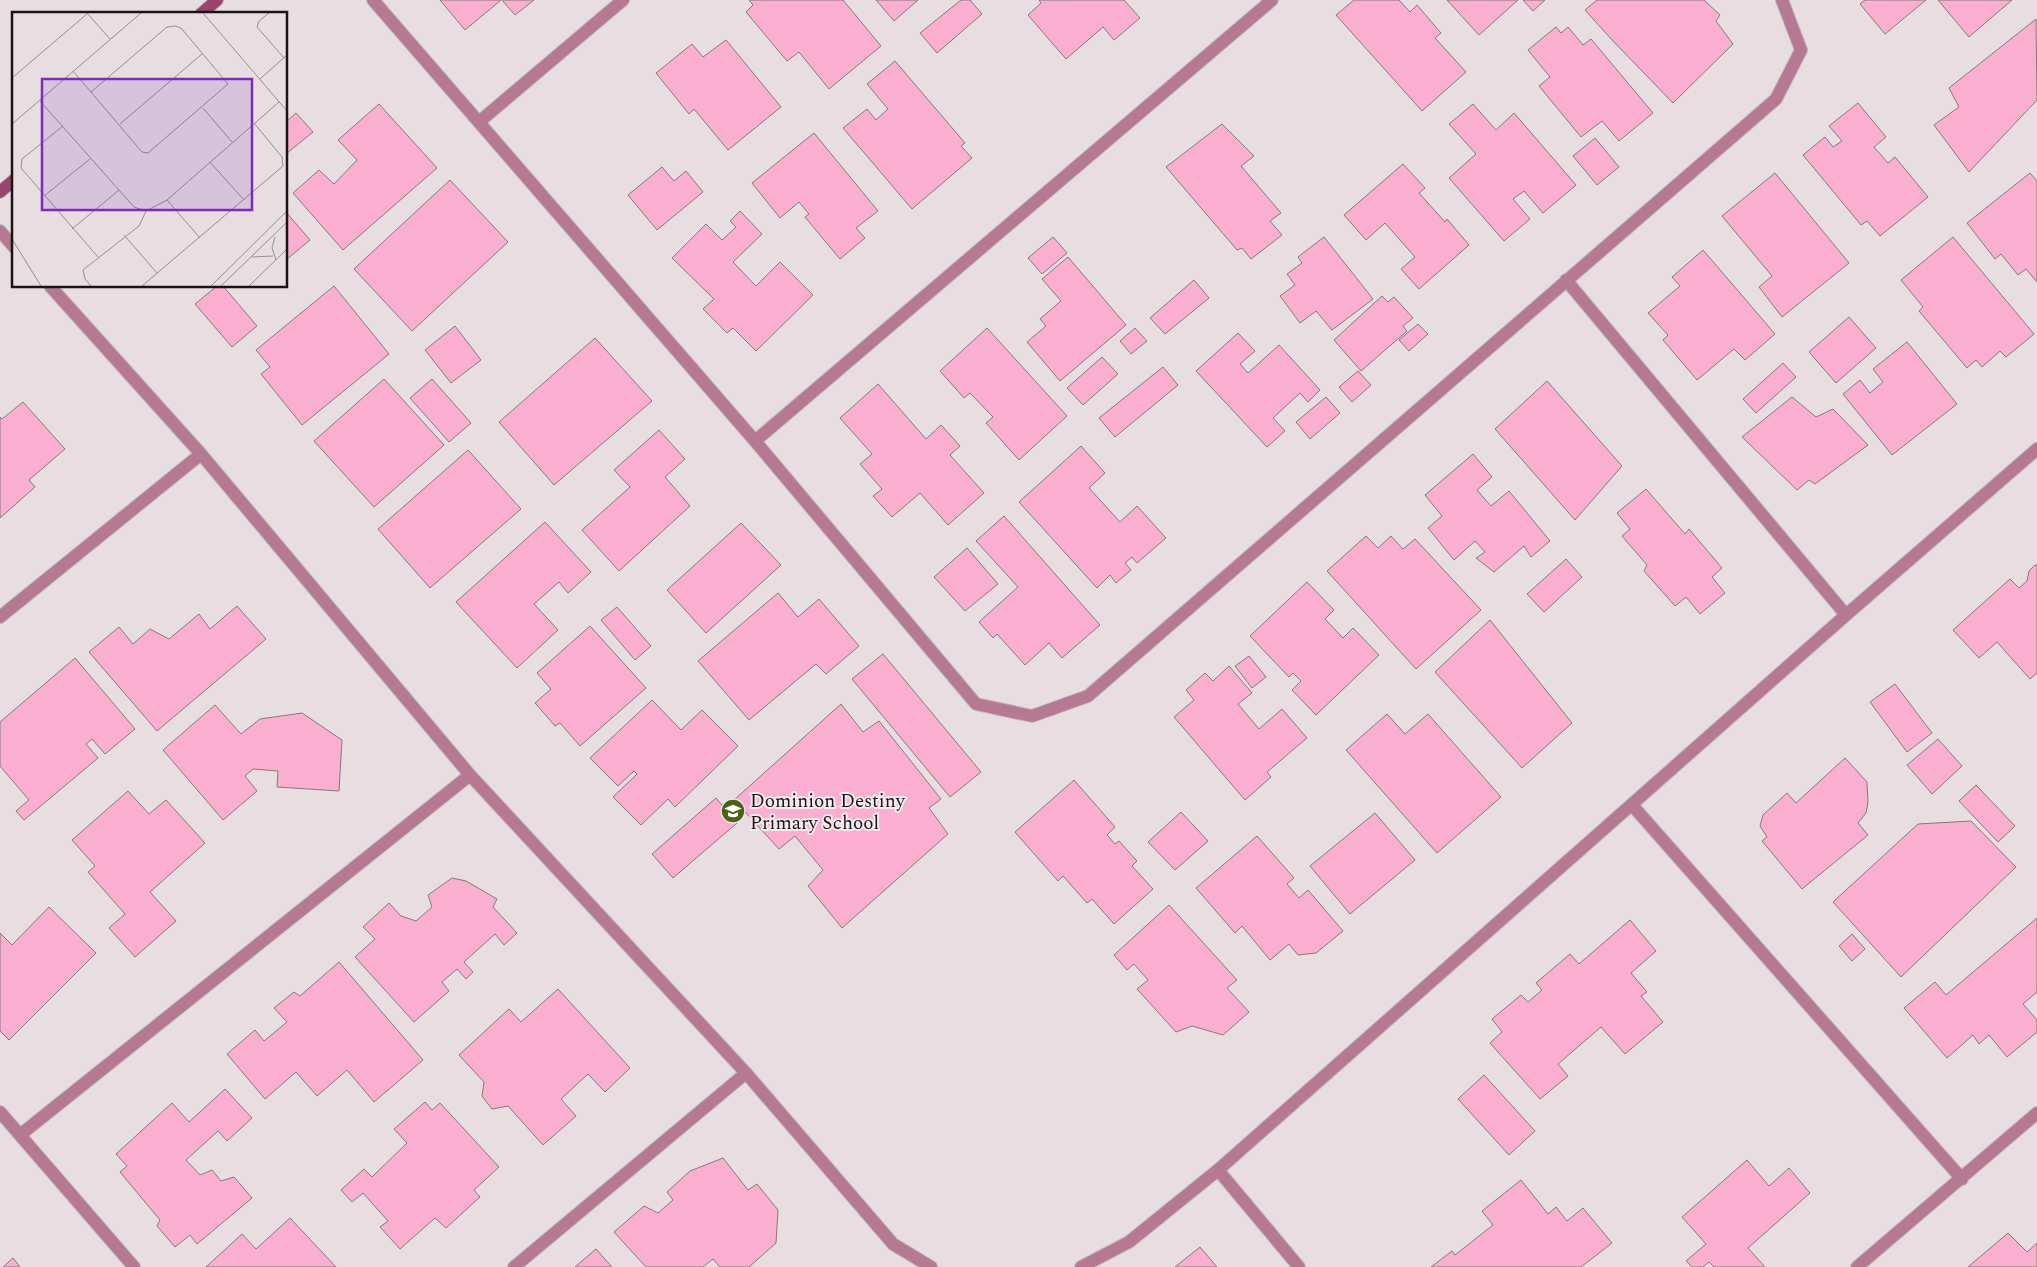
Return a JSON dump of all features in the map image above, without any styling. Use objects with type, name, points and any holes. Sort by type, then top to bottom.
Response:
[{"type":"street","points":[[203,12],[216,0]]},
{"type":"street","points":[[373,0],[755,441],[976,704],[1032,716],[1088,696],[1776,99],[1801,50],[1782,0]]},
{"type":"street","points":[[479,122],[623,0]]},
{"type":"street","points":[[755,441],[1272,0]]},
{"type":"street","points":[[0,192],[12,182]]},
{"type":"street","points":[[0,231],[12,245]]},
{"type":"street","points":[[1566,280],[1846,615]]},
{"type":"street","points":[[52,288],[201,454],[470,775],[746,1073],[893,1244],[930,1267]]},
{"type":"street","points":[[1081,1267],[1129,1242],[1218,1170],[1846,615],[2037,449]]},
{"type":"street","points":[[0,617],[201,454]]},
{"type":"street","points":[[20,1135],[470,775]]},
{"type":"street","points":[[1632,806],[1962,1178]]},
{"type":"street","points":[[514,1267],[746,1073]]},
{"type":"street","points":[[0,1112],[134,1267]]},
{"type":"street","points":[[1857,1267],[2037,1113]]},
{"type":"street","points":[[1218,1170],[1299,1267]]},
{"type":"building","points":[[440,0],[501,0],[465,30]]},
{"type":"building","points":[[502,0],[534,0],[515,15]]},
{"type":"building","points":[[749,0],[843,0],[881,46],[829,89],[799,52],[787,61],[746,12],[753,5]]},
{"type":"building","points":[[876,0],[918,0],[894,21]]},
{"type":"building","points":[[961,0],[970,0],[982,14],[937,53],[920,33]]},
{"type":"building","points":[[1039,0],[1124,0],[1140,18],[1114,40],[1103,27],[1066,59],[1028,15],[1041,3]]},
{"type":"building","points":[[1354,0],[1399,0],[1410,12],[1417,5],[1441,33],[1435,38],[1466,72],[1422,111],[1336,15]]},
{"type":"building","points":[[1447,0],[1518,0],[1479,35]]},
{"type":"building","points":[[1523,0],[1545,0],[1533,11]]},
{"type":"building","points":[[1597,0],[1704,0],[1720,15],[1716,21],[1733,44],[1673,103],[1585,10]]},
{"type":"building","points":[[1865,0],[1926,0],[1885,34],[1860,4]]},
{"type":"building","points":[[1938,0],[2012,0],[1969,37]]},
{"type":"building","points":[[2036,19],[2037,100],[1969,172],[1934,125],[1959,107],[1949,88]]},
{"type":"building","points":[[1556,27],[1561,33],[1568,27],[1583,45],[1591,39],[1653,113],[1619,141],[1602,121],[1581,137],[1539,86],[1550,77],[1528,50]]},
{"type":"building","points":[[726,40],[781,107],[728,150],[694,109],[689,114],[656,73],[692,44],[703,57]]},
{"type":"building","points":[[895,61],[965,143],[961,146],[972,158],[912,209],[843,128],[867,109],[876,120],[888,109],[867,84]]},
{"type":"building","points":[[1858,103],[1886,137],[1874,147],[1888,163],[1895,157],[1928,197],[1880,236],[1867,221],[1861,225],[1803,155],[1825,137],[1833,147],[1842,141],[1829,126]]},
{"type":"building","points":[[379,104],[437,168],[343,250],[293,193],[319,170],[334,184],[357,160],[338,140]]},
{"type":"building","points":[[1473,104],[1496,130],[1514,113],[1576,185],[1543,213],[1524,191],[1513,199],[1530,219],[1504,241],[1449,178],[1476,154],[1449,124]]},
{"type":"building","points":[[296,113],[313,132],[288,152],[288,120]]},
{"type":"building","points":[[1222,124],[1254,156],[1241,166],[1281,213],[1270,221],[1282,235],[1251,259],[1242,248],[1237,250],[1166,167]]},
{"type":"building","points":[[814,133],[878,211],[856,228],[865,238],[840,259],[805,217],[809,214],[799,202],[780,218],[752,183]]},
{"type":"building","points":[[1595,138],[1619,167],[1597,185],[1573,156]]},
{"type":"building","points":[[1403,164],[1425,188],[1419,193],[1445,222],[1447,219],[1469,245],[1419,289],[1401,269],[1415,257],[1385,223],[1366,240],[1344,215]]},
{"type":"building","points":[[662,167],[674,181],[686,171],[703,192],[657,230],[628,195]]},
{"type":"building","points":[[1775,173],[1849,263],[1782,317],[1759,287],[1772,276],[1722,216]]},
{"type":"building","points":[[2030,173],[2037,181],[2037,282],[2026,269],[2018,275],[2001,254],[1995,259],[1967,223]]},
{"type":"building","points":[[450,180],[508,242],[412,331],[354,269]]},
{"type":"building","points":[[740,211],[762,234],[733,262],[756,286],[780,262],[813,295],[756,351],[733,328],[727,333],[703,309],[714,299],[672,258],[706,224],[722,240],[736,227],[730,221]]},
{"type":"building","points":[[288,214],[310,240],[288,258]]},
{"type":"building","points":[[1053,237],[1067,253],[1042,274],[1028,258]]},
{"type":"building","points":[[1324,237],[1373,299],[1332,330],[1316,311],[1300,323],[1280,296],[1295,285],[1287,274],[1302,263],[1298,257]]},
{"type":"building","points":[[1953,237],[2034,334],[2006,357],[2000,351],[1982,367],[1976,360],[1967,368],[1919,311],[1923,307],[1901,280]]},
{"type":"building","points":[[1703,250],[1775,334],[1745,360],[1734,349],[1697,380],[1663,340],[1668,335],[1648,313],[1680,286],[1672,277]]},
{"type":"building","points":[[1068,257],[1126,325],[1060,381],[1027,342],[1046,326],[1040,319],[1061,301],[1042,279]]},
{"type":"building","points":[[1194,280],[1209,298],[1165,334],[1150,318]]},
{"type":"building","points":[[334,286],[389,354],[302,425],[261,374],[270,367],[256,350]]},
{"type":"building","points":[[215,288],[225,288],[257,326],[232,347],[195,304]]},
{"type":"building","points":[[1382,296],[1388,302],[1394,297],[1413,318],[1403,326],[1407,331],[1361,371],[1334,340]]},
{"type":"building","points":[[1849,317],[1876,348],[1836,383],[1809,352]]},
{"type":"building","points":[[1418,324],[1428,334],[1409,351],[1399,340]]},
{"type":"building","points":[[455,326],[481,360],[451,383],[425,350]]},
{"type":"building","points":[[987,328],[1067,416],[1019,460],[986,423],[993,417],[970,393],[964,398],[940,371]]},
{"type":"building","points":[[1135,328],[1147,341],[1131,354],[1120,341]]},
{"type":"building","points":[[1238,333],[1255,351],[1240,364],[1248,373],[1279,345],[1320,390],[1308,402],[1300,393],[1273,418],[1285,431],[1267,447],[1196,371]]},
{"type":"building","points":[[595,338],[652,401],[554,485],[499,422]]},
{"type":"building","points":[[1907,342],[1957,404],[1892,455],[1843,394],[1860,380],[1870,393],[1883,382],[1873,369]]},
{"type":"building","points":[[1102,357],[1118,374],[1083,405],[1067,388]]},
{"type":"building","points":[[1783,363],[1796,377],[1756,413],[1743,399]]},
{"type":"building","points":[[1163,367],[1178,385],[1115,437],[1099,418]]},
{"type":"building","points":[[1358,371],[1371,385],[1352,402],[1339,387]]},
{"type":"building","points":[[384,379],[444,445],[374,507],[314,441]]},
{"type":"building","points":[[432,379],[471,423],[449,442],[410,398]]},
{"type":"building","points":[[1547,381],[1622,466],[1575,520],[1495,429]]},
{"type":"building","points":[[878,384],[926,439],[941,425],[960,446],[950,455],[984,493],[948,525],[920,493],[892,517],[873,496],[882,489],[860,464],[872,454],[840,418]]},
{"type":"building","points":[[1326,397],[1340,413],[1310,439],[1296,422]]},
{"type":"building","points":[[1792,397],[1816,417],[1833,409],[1868,445],[1815,484],[1809,480],[1797,490],[1742,437]]},
{"type":"building","points":[[23,402],[65,449],[29,480],[35,487],[0,518],[0,417],[2,419]]},
{"type":"building","points":[[659,430],[685,459],[665,477],[690,506],[619,571],[582,530],[630,487],[614,470]]},
{"type":"building","points":[[1081,446],[1105,473],[1089,488],[1120,522],[1137,506],[1166,538],[1137,563],[1132,557],[1125,563],[1131,570],[1116,583],[1110,575],[1097,588],[1019,502]]},
{"type":"building","points":[[468,450],[521,509],[430,588],[378,529]]},
{"type":"building","points":[[1473,454],[1492,477],[1477,490],[1491,506],[1509,491],[1550,541],[1531,557],[1524,546],[1494,572],[1476,558],[1485,552],[1475,541],[1454,560],[1428,528],[1442,516],[1425,495]]},
{"type":"building","points":[[1646,489],[1685,534],[1689,529],[1722,568],[1712,577],[1725,593],[1700,614],[1686,597],[1675,606],[1644,571],[1647,565],[1622,536],[1630,529],[1617,513]]},
{"type":"building","points":[[1004,516],[1100,625],[1062,658],[1049,643],[1025,665],[997,634],[993,638],[979,622],[1018,587],[976,541]]},
{"type":"building","points":[[545,522],[591,572],[568,593],[559,582],[534,604],[558,630],[517,668],[456,602]]},
{"type":"building","points":[[741,523],[781,565],[706,633],[667,590]]},
{"type":"building","points":[[1366,536],[1378,548],[1391,536],[1403,549],[1415,539],[1481,610],[1416,669],[1327,571]]},
{"type":"building","points":[[967,548],[998,584],[965,611],[934,577]]},
{"type":"building","points":[[1566,559],[1582,577],[1544,612],[1527,594]]},
{"type":"building","points":[[2037,565],[2037,673],[2030,679],[1997,642],[1979,658],[1953,630],[2010,579],[2019,588],[2027,581],[2029,571]]},
{"type":"building","points":[[1307,582],[1334,610],[1325,619],[1343,638],[1353,628],[1379,655],[1316,715],[1292,690],[1301,681],[1293,673],[1289,677],[1250,636]]},
{"type":"building","points":[[778,593],[798,617],[819,599],[859,646],[826,674],[816,664],[749,720],[698,661]]},
{"type":"building","points":[[237,606],[266,639],[157,731],[89,652],[119,627],[133,644],[150,629],[169,639],[199,614],[210,629]]},
{"type":"building","points":[[617,607],[651,646],[635,660],[601,620]]},
{"type":"building","points":[[1490,620],[1572,723],[1522,768],[1435,672]]},
{"type":"building","points":[[590,626],[646,688],[580,746],[560,723],[555,726],[535,703],[551,689],[537,673]]},
{"type":"building","points":[[883,654],[981,772],[950,797],[852,679]]},
{"type":"building","points":[[1249,656],[1266,677],[1252,688],[1235,666]]},
{"type":"building","points":[[75,658],[135,729],[105,754],[92,739],[86,744],[98,758],[24,820],[16,811],[29,800],[0,766],[0,722]]},
{"type":"building","points":[[1229,666],[1252,693],[1238,704],[1259,729],[1282,709],[1307,738],[1267,772],[1271,777],[1245,800],[1174,717],[1194,700],[1186,690],[1205,673],[1213,681]]},
{"type":"building","points":[[1895,684],[1932,733],[1907,752],[1870,702]]},
{"type":"building","points":[[652,700],[681,730],[702,710],[738,746],[675,807],[668,799],[641,825],[613,797],[637,774],[634,771],[618,786],[590,758]]},
{"type":"building","points":[[841,704],[863,732],[879,721],[941,799],[929,808],[948,834],[842,928],[808,886],[823,870],[795,836],[779,849],[734,800]]},
{"type":"building","points":[[215,705],[241,734],[260,719],[302,713],[342,740],[339,791],[277,787],[278,771],[253,769],[245,776],[257,791],[223,820],[163,750]]},
{"type":"building","points":[[1387,714],[1405,734],[1428,714],[1501,797],[1437,853],[1346,750]]},
{"type":"building","points":[[1938,739],[1962,766],[1932,794],[1907,765]]},
{"type":"building","points":[[1845,758],[1867,782],[1868,802],[1866,813],[1858,823],[1868,835],[1802,889],[1762,841],[1767,837],[1760,826],[1763,815],[1787,793],[1796,803]]},
{"type":"building","points":[[1074,780],[1115,827],[1107,835],[1115,844],[1119,841],[1137,861],[1132,866],[1153,889],[1114,924],[1092,899],[1087,903],[1063,876],[1058,881],[1015,832]]},
{"type":"building","points":[[1976,785],[2015,826],[1998,842],[1959,801]]},
{"type":"building","points":[[128,791],[149,814],[166,800],[205,843],[150,892],[176,921],[135,957],[109,928],[125,914],[88,872],[95,866],[72,840]]},
{"type":"building","points":[[716,798],[737,823],[673,878],[652,854]]},
{"type":"building","points":[[1181,812],[1208,841],[1175,870],[1148,842]]},
{"type":"building","points":[[1375,813],[1415,860],[1350,914],[1310,866]]},
{"type":"building","points":[[1971,821],[2016,867],[1901,977],[1833,902],[1918,824]]},
{"type":"building","points":[[1257,836],[1294,878],[1287,884],[1299,898],[1308,890],[1343,931],[1316,953],[1298,955],[1289,944],[1270,960],[1242,926],[1235,933],[1196,888]]},
{"type":"building","points":[[452,878],[466,881],[497,899],[493,907],[517,933],[504,945],[495,934],[464,962],[473,972],[466,979],[457,969],[442,982],[449,991],[414,1022],[355,957],[375,939],[363,927],[389,903],[401,916],[416,921],[432,907],[428,895]]},
{"type":"building","points":[[1169,905],[1237,980],[1227,988],[1249,1012],[1223,1035],[1192,1026],[1176,1032],[1137,989],[1148,980],[1134,964],[1127,970],[1114,955]]},
{"type":"building","points":[[49,907],[96,953],[9,1040],[0,1031],[0,933],[12,945]]},
{"type":"building","points":[[2037,918],[2037,992],[2023,1004],[2037,1020],[2037,1032],[2007,1057],[1989,1035],[1979,1044],[1973,1035],[1947,1058],[1904,1008],[1935,982],[1946,995]]},
{"type":"building","points":[[1630,920],[1656,951],[1631,973],[1647,992],[1641,996],[1663,1022],[1625,1054],[1601,1027],[1558,1064],[1568,1076],[1540,1099],[1490,1043],[1502,1032],[1492,1019],[1521,995],[1528,1002],[1542,990],[1536,983],[1570,954],[1579,964]]},
{"type":"building","points":[[1852,934],[1865,949],[1852,961],[1839,946]]},
{"type":"building","points":[[339,962],[423,1060],[374,1102],[347,1070],[317,1096],[296,1072],[265,1099],[227,1054],[255,1030],[264,1041],[287,1022],[274,1008],[294,992],[300,996]]},
{"type":"building","points":[[558,989],[630,1068],[605,1092],[588,1074],[561,1099],[576,1116],[543,1145],[508,1106],[492,1109],[482,1096],[484,1082],[459,1055],[509,1009],[521,1022]]},
{"type":"building","points":[[1484,1075],[1535,1131],[1509,1155],[1458,1099]]},
{"type":"building","points":[[225,1089],[252,1118],[227,1141],[218,1131],[186,1160],[200,1175],[212,1170],[221,1181],[234,1177],[252,1198],[197,1244],[190,1235],[175,1247],[157,1226],[160,1220],[120,1172],[127,1166],[116,1154],[172,1103],[189,1122]]},
{"type":"building","points":[[425,1102],[432,1110],[440,1103],[499,1167],[474,1190],[480,1197],[446,1228],[435,1218],[400,1249],[380,1227],[388,1221],[363,1193],[352,1202],[341,1190],[364,1169],[372,1177],[407,1143],[394,1129]]},
{"type":"building","points":[[723,1158],[748,1190],[757,1184],[778,1210],[776,1243],[749,1267],[720,1267],[713,1259],[703,1267],[646,1267],[614,1232],[644,1206],[658,1213],[673,1200],[667,1192],[690,1171]]},
{"type":"building","points":[[1747,1160],[1769,1186],[1789,1168],[1810,1193],[1748,1248],[1765,1267],[1714,1267],[1709,1262],[1703,1267],[1692,1267],[1686,1261],[1706,1244],[1682,1217]]},
{"type":"building","points":[[1521,1180],[1548,1214],[1556,1207],[1567,1221],[1583,1208],[1612,1243],[1581,1267],[1431,1267],[1452,1251],[1455,1255],[1493,1225],[1482,1211]]},
{"type":"building","points":[[290,1218],[336,1267],[206,1267],[242,1234],[256,1249]]},
{"type":"building","points":[[2008,1233],[2027,1252],[2037,1243],[2037,1267],[1968,1267]]},
{"type":"building","points":[[1200,1247],[1217,1267],[1175,1267]]},
{"type":"building","points":[[596,1249],[612,1267],[575,1267]]},
{"type":"building","points":[[13,1258],[20,1267],[3,1267]]},
{"type":"place","name":"Dominion Destiny Primary School","points":[[733,811]]}]
